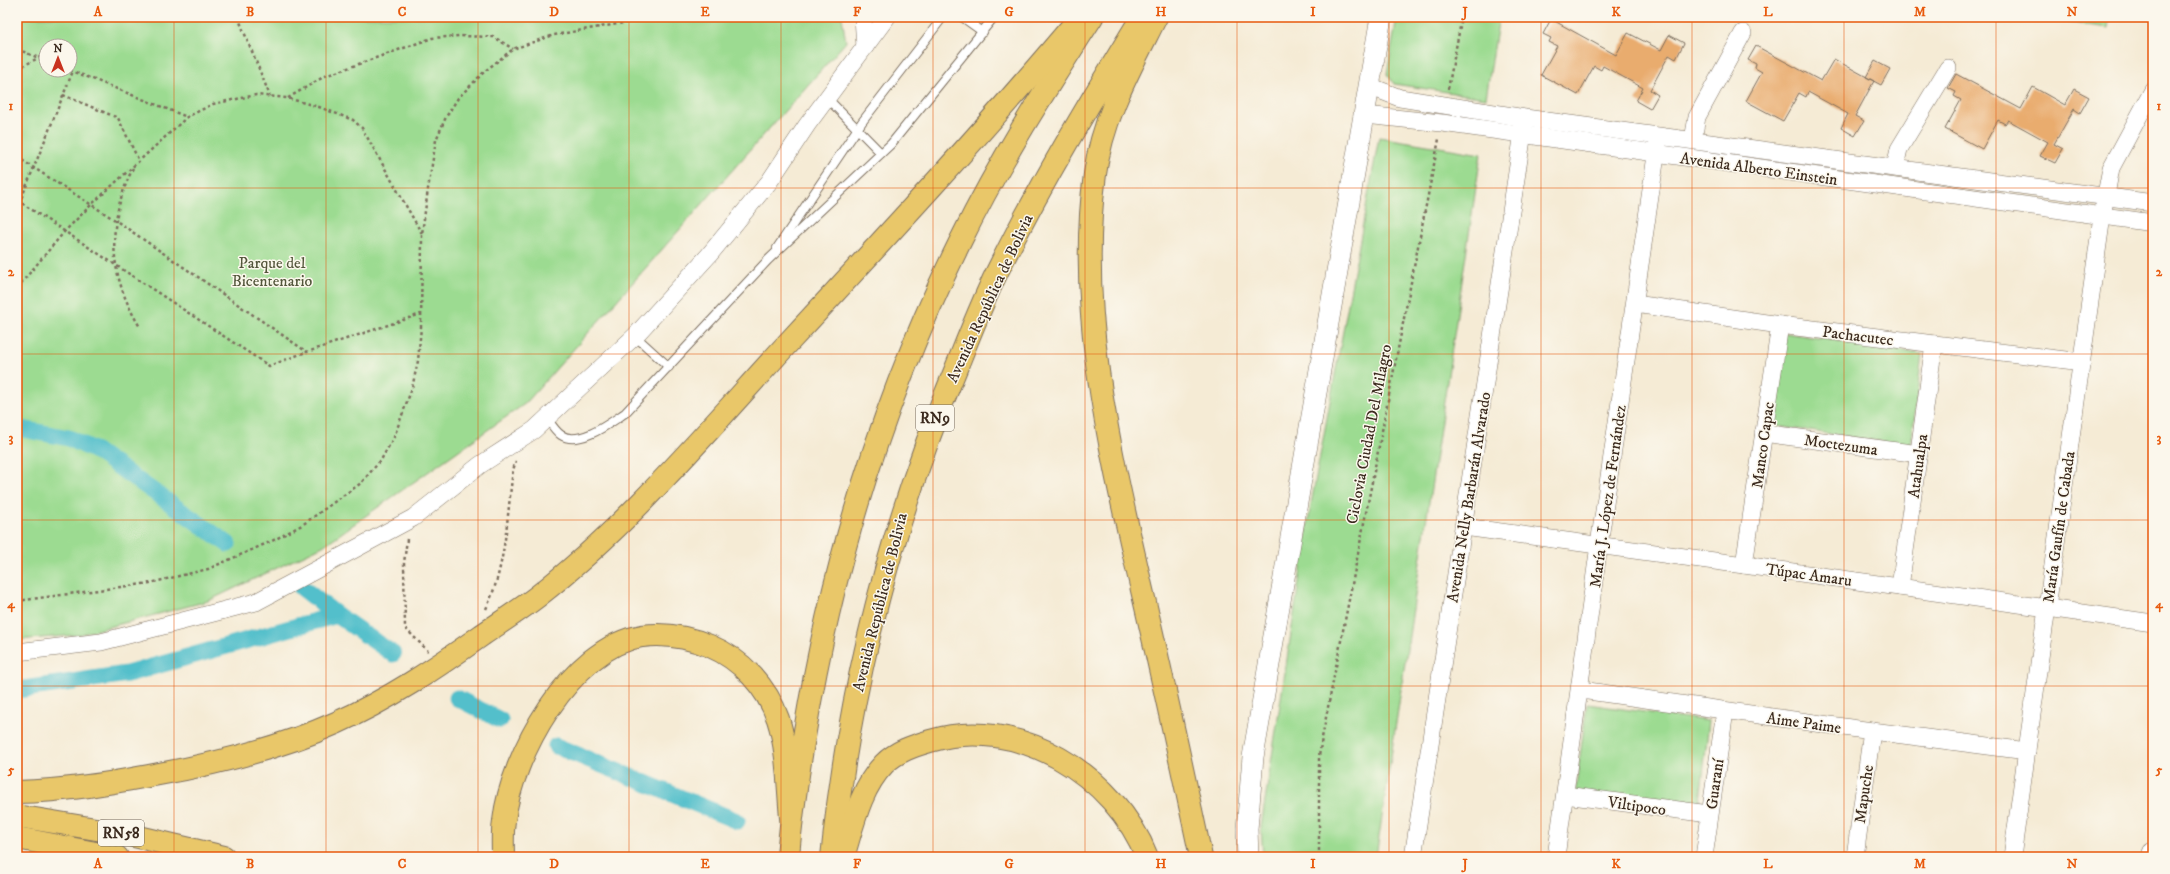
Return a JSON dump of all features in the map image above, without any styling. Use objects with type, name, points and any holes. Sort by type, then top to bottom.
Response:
[{"type":"main road","points":[[17,792],[47,792],[119,782],[195,767],[272,748],[336,723],[438,667],[538,596],[602,540],[655,488],[979,133],[1080,17]]},
{"type":"main road","points":[[788,857],[790,818],[816,664],[862,487],[887,412],[926,316],[961,240],[1022,127],[1092,17]]},
{"type":"main road","name":"Avenida República de Bolivia","points":[[832,857],[845,753],[858,678],[900,519],[924,448],[1001,263],[1036,198],[1142,17]]},
{"type":"main road","points":[[1156,17],[1112,110],[1101,143],[1095,174],[1090,242],[1092,324],[1120,491],[1172,717],[1201,857]]},
{"type":"main road","points":[[503,857],[504,820],[518,766],[528,743],[562,690],[575,676],[592,661],[618,644],[641,636],[670,635],[701,642],[723,652],[744,667],[766,693],[778,719],[784,751],[790,818]]},
{"type":"main road","points":[[843,857],[863,795],[885,763],[907,748],[940,738],[968,734],[1003,736],[1044,750],[1074,767],[1101,788],[1123,814],[1142,842],[1147,857]]},
{"type":"main road","name":"RN58","points":[[17,816],[126,834],[224,857]]},
{"type":"main road","name":"RN58","points":[[17,838],[117,857]]},
{"type":"street","points":[[863,17],[865,47]]},
{"type":"street","points":[[17,652],[101,642],[256,602],[413,518],[480,465],[534,430],[635,336],[709,255],[769,182],[827,98],[887,17]]},
{"type":"street","points":[[1248,857],[1247,829],[1252,757],[1381,17]]},
{"type":"street","points":[[1693,140],[1697,117],[1743,33]]},
{"type":"street","points":[[1895,167],[1899,149],[1948,68]]},
{"type":"street","name":"Avenida Alberto Einstein","points":[[1369,86],[1400,98],[1525,118],[2153,203]]},
{"type":"street","name":"María Gaufín de Cabada","points":[[2012,857],[2102,216],[2111,168],[2153,90]]},
{"type":"street","name":"Avenida Alberto Einstein","points":[[1364,115],[1442,123],[1522,136],[1655,153],[2153,223]]},
{"type":"street","name":"Avenida Nelly Barbarán Alvarado","points":[[1413,857],[1525,118]]},
{"type":"street","name":"María J. López de Fernández","points":[[1556,857],[1599,545],[1635,304],[1655,153],[1659,136]]},
{"type":"street","name":"Pachacutec","points":[[1635,304],[1780,325],[2082,362]]},
{"type":"street","name":"Manco Capac","points":[[1744,564],[1780,325]]},
{"type":"street","name":"Atahualpa","points":[[1900,587],[1934,344]]},
{"type":"street","name":"Moctezuma","points":[[1763,433],[1919,454]]},
{"type":"street","name":"Túpac Amaru","points":[[1464,527],[1744,564],[2153,623]]},
{"type":"street","name":"Aime Paime","points":[[1580,690],[1872,732],[2028,751]]},
{"type":"street","name":"Guaraní","points":[[1704,857],[1725,711]]},
{"type":"street","name":"Mapuche","points":[[1855,857],[1872,732]]},
{"type":"street","name":"Viltipoco","points":[[1565,795],[1710,814]]},
{"type":"street","points":[[2152,857],[2153,853]]},
{"type":"lane","points":[[768,260],[857,129],[943,17]]},
{"type":"lane","points":[[962,17],[983,32]]},
{"type":"lane","points":[[547,418],[555,430],[563,436],[581,438],[625,414],[768,260],[881,153],[994,17]]},
{"type":"lane","points":[[827,98],[881,153]]},
{"type":"lane","points":[[635,336],[669,367]]},
{"type":"path","points":[[238,17],[270,96]]},
{"type":"path","points":[[17,601],[150,583],[208,569],[272,541],[302,525],[360,483],[381,460],[394,437],[413,381],[418,361],[421,314],[422,234],[436,140],[446,117],[458,98],[485,71],[512,49],[554,35],[658,17]]},
{"type":"path","points":[[1445,105],[1462,17]]},
{"type":"path","points":[[287,98],[325,76],[432,38],[459,36],[494,37],[512,49]]},
{"type":"path","points":[[17,49],[38,58]]},
{"type":"path","points":[[17,69],[38,58]]},
{"type":"path","points":[[78,74],[188,117]]},
{"type":"path","points":[[17,209],[18,200],[34,168],[69,78]]},
{"type":"path","points":[[63,95],[118,118],[140,161]]},
{"type":"path","points":[[17,288],[65,231],[91,205],[188,117],[213,104],[245,97],[270,96],[287,98],[319,107],[353,120],[362,128],[422,234]]},
{"type":"path","name":"Ciclovia Ciudad Del Milagro","points":[[1319,857],[1319,756],[1322,738],[1442,123]]},
{"type":"path","points":[[17,157],[115,220],[307,352]]},
{"type":"path","points":[[134,166],[126,182],[115,220],[115,263],[123,294],[140,327]]},
{"type":"path","points":[[18,200],[269,366],[421,314]]},
{"type":"path","points":[[483,614],[493,593],[501,562],[513,470],[518,455]]},
{"type":"path","points":[[413,518],[407,536],[404,563],[405,628],[426,648],[438,667]]},
{"type":"green space","name":"Parque del Bicentenario","points":[[17,17],[842,17],[846,42],[526,403],[323,546],[208,601],[78,635],[17,640]]},
{"type":"green space","points":[[1397,17],[1499,17],[1486,98],[1394,84],[1387,74]]},
{"type":"green space","points":[[2030,17],[2110,17],[2108,28]]},
{"type":"green space","points":[[1379,137],[1481,154],[1376,857],[1263,857],[1261,827],[1311,504]]},
{"type":"green space","points":[[1779,332],[1922,354],[1911,446],[1769,425]]},
{"type":"green space","points":[[1587,704],[1709,721],[1699,810],[1575,794]]},
{"type":"building","points":[[1551,19],[1616,55],[1628,33],[1661,50],[1669,35],[1684,43],[1676,59],[1669,55],[1650,90],[1658,95],[1650,109],[1636,101],[1643,88],[1603,66],[1601,70],[1594,66],[1578,95],[1541,75],[1557,46],[1549,42],[1551,38],[1543,34]]},
{"type":"building","points":[[1756,46],[1821,81],[1834,59],[1874,81],[1855,116],[1864,121],[1855,136],[1841,128],[1848,114],[1808,92],[1806,97],[1799,93],[1783,121],[1746,101],[1762,72],[1755,68],[1756,64],[1748,60]]},
{"type":"building","points":[[1875,61],[1890,69],[1881,85],[1866,77]]},
{"type":"building","points":[[1956,74],[2021,109],[2033,87],[2065,105],[2074,89],[2089,97],[2080,113],[2074,109],[2054,144],[2063,149],[2055,163],[2040,156],[2048,142],[2008,120],[2005,124],[1998,120],[1982,149],[1945,129],[1961,100],[1954,96],[1956,92],[1948,88]]},
{"type":"waterway","points":[[17,428],[69,438],[96,451],[228,544]]},
{"type":"waterway","points":[[301,587],[337,615],[393,654]]},
{"type":"waterway","points":[[17,690],[127,674],[337,615]]},
{"type":"waterway","points":[[457,698],[500,720]]},
{"type":"waterway","points":[[556,746],[737,821]]}]
